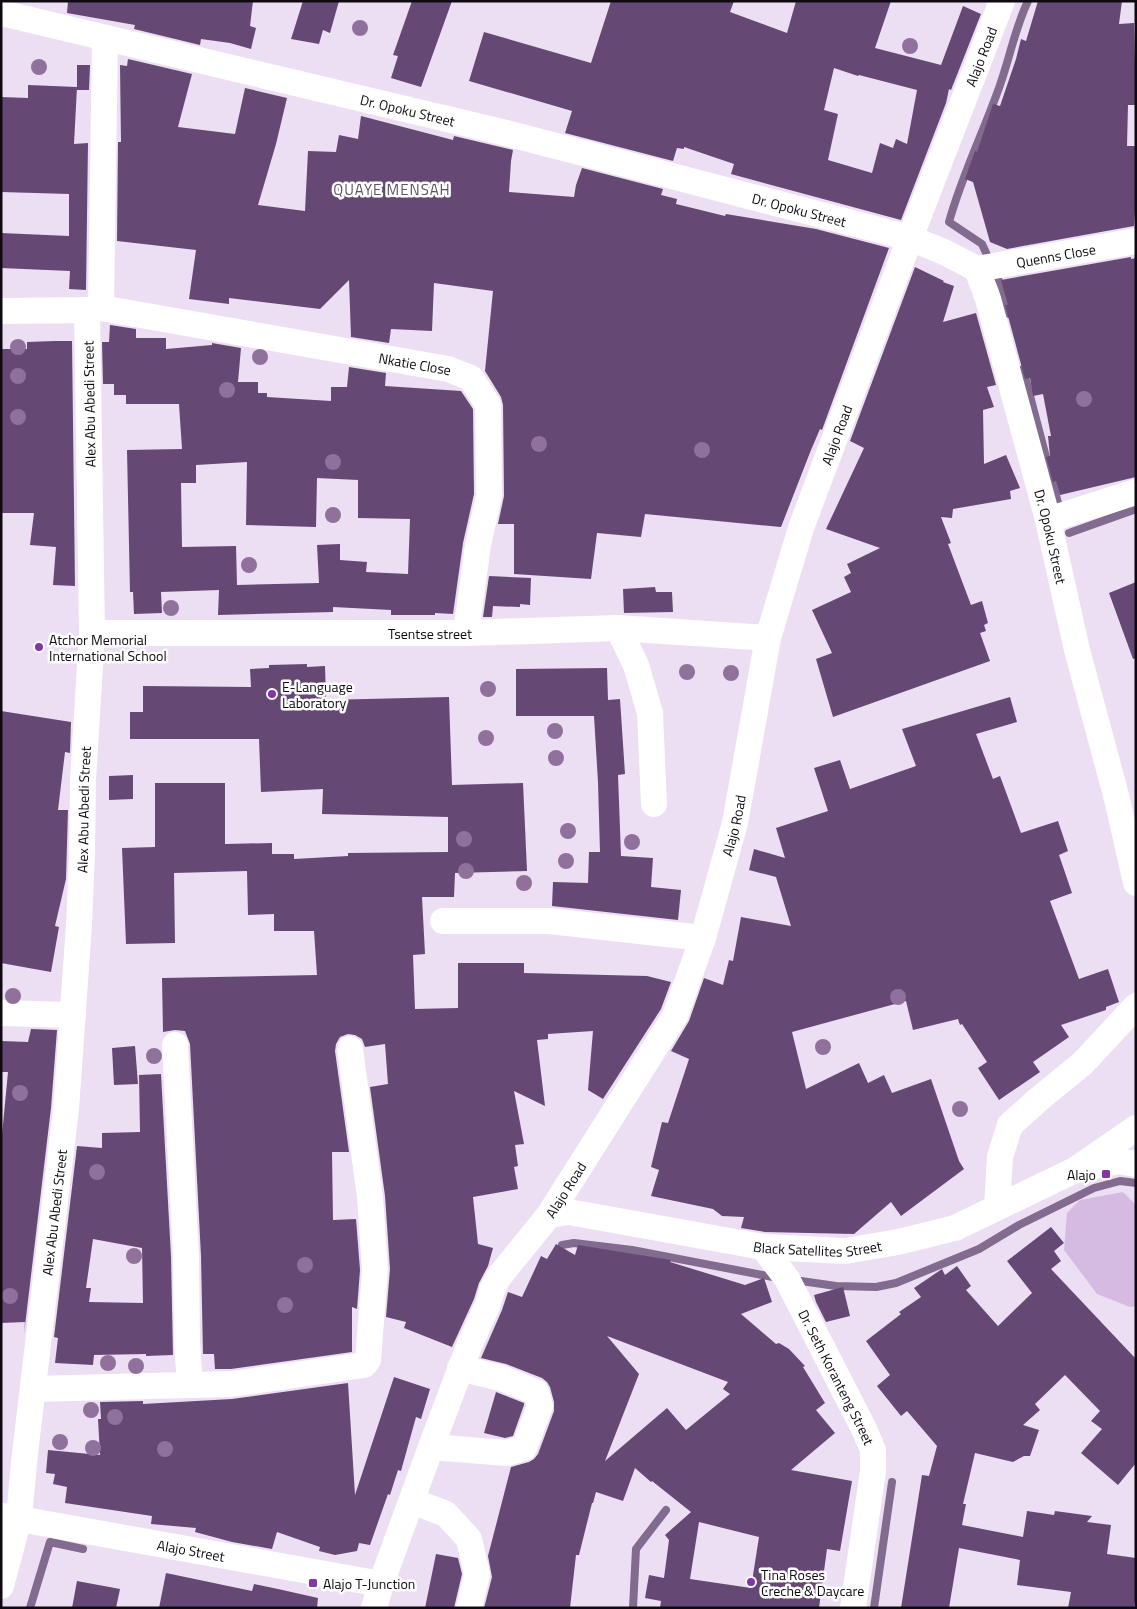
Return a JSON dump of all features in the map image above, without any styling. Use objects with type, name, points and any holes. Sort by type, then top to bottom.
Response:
[{"type":"street","name":"Alajo Road","points":[[378,1596],[460,1368],[478,1321],[498,1278],[550,1215],[675,1016],[703,938],[735,824],[768,638],[801,528],[910,238],[1002,1]]},
{"type":"street","name":"Dr. Opoku Street","points":[[1,13],[506,133],[910,238],[944,252],[977,269],[988,299],[1048,520],[1077,650],[1126,796],[1136,883]]},
{"type":"street","name":"Alex Abu Abedi Street","points":[[1,1586],[10,1517],[33,1389],[66,1109],[73,1015],[82,855],[83,779],[92,633],[94,309],[105,38]]},
{"type":"street","name":"Quenns Close","points":[[977,269],[1136,241]]},
{"type":"street","name":"Nkatie Close","points":[[1,310],[94,309],[448,369],[471,378],[488,405],[489,496],[478,545],[466,633]]},
{"type":"street","points":[[1048,520],[1136,492]]},
{"type":"street","name":"Tsentse street","points":[[92,633],[466,633],[618,628],[768,638]]},
{"type":"street","points":[[618,628],[636,665],[650,713],[654,804]]},
{"type":"street","points":[[443,921],[549,921],[703,938]]},
{"type":"street","points":[[997,1207],[1000,1157],[1010,1125],[1039,1098],[1083,1064],[1136,1006]]},
{"type":"street","points":[[1,1013],[73,1015]]},
{"type":"street","points":[[175,1045],[186,1257],[187,1341],[190,1385]]},
{"type":"street","points":[[33,1389],[232,1384],[364,1365],[368,1360],[375,1270],[370,1197],[350,1049]]},
{"type":"street","name":"Black Satellites Street","points":[[550,1215],[569,1212],[763,1247],[845,1251],[898,1242],[955,1228],[1075,1170],[1136,1128]]},
{"type":"street","name":"Black Satellites Street","points":[[1075,1170],[1118,1161],[1136,1164]]},
{"type":"street","name":"Dr. Seth Koranteng Street","points":[[763,1247],[787,1280],[864,1428],[873,1450],[873,1471],[853,1608]]},
{"type":"street","points":[[431,1447],[508,1453],[524,1448],[533,1426],[540,1406],[536,1392],[500,1378],[460,1368]]},
{"type":"street","points":[[412,1501],[446,1514],[469,1540],[477,1574],[469,1608]]},
{"type":"street","name":"Alajo Street","points":[[10,1517],[378,1596]]},
{"type":"shaded area","points":[[1123,1192],[1136,1205],[1136,1306],[1130,1307],[1097,1294],[1064,1250],[1067,1213],[1080,1200]]},
{"type":"building","points":[[68,1],[253,1],[250,26],[256,28],[251,49],[230,43],[201,39],[200,45],[134,29],[135,25],[67,13]]},
{"type":"building","points":[[303,1],[339,1],[330,33],[323,30],[319,44],[291,39]]},
{"type":"building","points":[[412,1],[452,1],[421,87],[391,78],[398,56],[393,55]]},
{"type":"building","points":[[611,1],[734,1],[730,12],[787,33],[796,1],[891,1],[875,48],[941,65],[963,6],[981,14],[951,90],[949,89],[946,103],[901,220],[731,174],[734,164],[684,147],[684,149],[677,148],[673,161],[565,133],[572,111],[469,81],[484,32],[591,63]],"holes":[[[834,68],[858,76],[917,90],[907,144],[896,139],[893,148],[880,143],[872,173],[828,160],[838,114],[824,110]]]},
{"type":"building","points":[[1038,1],[1122,1],[1119,24],[1134,23],[1136,105],[1128,105],[1127,146],[1136,146],[1134,226],[1007,249],[990,242],[973,182],[965,179],[975,151],[977,152],[993,104],[1000,106],[1021,39],[1026,41]]},
{"type":"building","points":[[128,59],[192,74],[178,127],[235,134],[245,88],[287,98],[258,205],[305,211],[308,151],[336,152],[339,135],[358,139],[361,116],[453,140],[454,136],[513,150],[509,192],[574,197],[582,168],[663,189],[661,195],[677,199],[676,204],[725,216],[726,214],[816,229],[889,248],[822,430],[820,429],[811,450],[781,527],[645,514],[641,537],[597,533],[591,579],[514,574],[514,524],[498,524],[504,496],[503,405],[501,397],[485,371],[493,291],[434,283],[432,331],[391,329],[389,343],[351,337],[349,280],[320,309],[229,298],[229,304],[189,299],[196,250],[117,241],[118,142],[121,142],[120,65],[127,66]]},
{"type":"building","points":[[77,65],[90,65],[89,90],[77,90]]},
{"type":"building","points":[[28,85],[77,87],[74,144],[88,143],[86,290],[69,289],[70,271],[1,268],[1,233],[69,236],[69,194],[1,192],[1,97],[28,98]]},
{"type":"building","points":[[1131,257],[1131,259],[1136,258],[1136,477],[1060,495],[1056,481],[1053,482],[1046,457],[1050,456],[1048,436],[1051,436],[1043,394],[1033,396],[1030,378],[1025,379],[1005,305],[1008,305],[1001,280]]},
{"type":"building","points":[[915,267],[954,286],[943,322],[976,313],[996,385],[987,387],[994,407],[983,410],[984,464],[1006,455],[1020,488],[1010,491],[1011,499],[953,509],[952,518],[941,517],[951,543],[948,544],[971,605],[982,601],[988,623],[984,625],[986,631],[980,633],[990,661],[833,717],[816,659],[832,653],[812,610],[851,592],[844,577],[851,573],[847,564],[880,548],[826,529],[864,448],[850,441]]},
{"type":"building","points":[[110,325],[136,329],[136,338],[166,338],[166,349],[212,345],[212,343],[241,348],[238,382],[258,382],[258,393],[267,393],[267,397],[331,401],[331,387],[347,387],[349,367],[386,373],[385,386],[461,391],[473,409],[474,494],[463,543],[453,614],[391,615],[391,610],[333,607],[333,612],[218,615],[219,590],[161,592],[162,613],[134,614],[133,592],[130,592],[127,450],[182,449],[179,404],[126,404],[126,395],[114,395],[114,384],[103,384],[102,342],[109,342]],"holes":[[[247,462],[246,525],[316,527],[317,478],[358,480],[358,518],[410,519],[408,574],[366,572],[367,562],[340,560],[340,544],[317,545],[319,583],[237,585],[236,546],[182,547],[181,483],[196,483],[196,465]]]},
{"type":"building","points":[[72,341],[75,586],[53,585],[56,547],[30,545],[34,513],[1,513],[1,349],[27,349],[27,342]]},
{"type":"building","points":[[489,576],[531,578],[530,605],[520,604],[520,607],[493,606],[492,617],[483,617]]},
{"type":"building","points":[[1136,582],[1136,658],[1133,659],[1109,593]]},
{"type":"building","points":[[655,587],[656,592],[672,592],[673,612],[624,613],[623,589]]},
{"type":"building","points":[[307,664],[307,667],[325,666],[326,700],[449,697],[452,785],[523,783],[527,871],[455,873],[454,897],[422,897],[425,954],[413,955],[415,1009],[458,1008],[458,963],[524,963],[524,973],[647,976],[671,982],[661,1009],[603,1099],[588,1090],[593,1031],[548,1034],[548,1039],[537,1040],[545,1106],[514,1091],[524,1144],[515,1145],[518,1166],[514,1167],[518,1189],[473,1197],[478,1244],[493,1248],[488,1266],[452,1347],[404,1328],[406,1322],[386,1317],[390,1269],[385,1196],[370,1087],[388,1084],[385,1044],[365,1047],[362,1039],[355,1035],[348,1034],[340,1037],[335,1051],[349,1152],[332,1152],[333,1220],[356,1219],[360,1270],[357,1309],[352,1307],[352,1352],[231,1369],[215,1369],[214,1354],[203,1354],[201,1256],[190,1044],[185,1031],[163,1032],[162,978],[317,975],[314,931],[274,931],[274,914],[248,915],[247,871],[174,873],[175,943],[126,944],[122,848],[155,847],[155,783],[225,783],[225,844],[272,843],[272,854],[294,854],[294,859],[348,856],[348,853],[448,852],[448,817],[322,814],[323,789],[261,792],[259,739],[130,739],[130,712],[143,712],[143,686],[251,687],[250,669],[269,668],[269,665]]},
{"type":"building","points":[[607,668],[608,700],[620,699],[625,774],[618,775],[621,856],[653,858],[651,887],[681,890],[678,920],[552,906],[553,882],[588,883],[589,852],[600,852],[594,716],[516,716],[516,669]]},
{"type":"building","points":[[1010,697],[1017,722],[976,734],[993,779],[1000,776],[1021,833],[1058,821],[1068,851],[1059,855],[1072,893],[1050,901],[1079,979],[1108,969],[1119,1002],[1106,1007],[1106,1010],[1061,1025],[1069,1037],[1033,1062],[1040,1072],[999,1100],[978,1068],[987,1062],[962,1024],[960,1025],[958,1019],[913,1030],[906,1001],[792,1032],[806,1089],[859,1063],[868,1083],[884,1075],[892,1093],[931,1079],[959,1161],[964,1169],[901,1216],[891,1202],[854,1234],[765,1232],[741,1228],[744,1217],[722,1216],[713,1209],[651,1196],[659,1170],[651,1167],[662,1122],[668,1123],[689,1059],[671,1051],[689,1021],[704,978],[723,985],[729,960],[733,961],[741,917],[791,926],[776,877],[749,870],[754,849],[785,858],[776,828],[828,811],[814,768],[840,760],[850,789],[916,766],[902,729]]},
{"type":"building","points":[[1,711],[71,722],[70,753],[65,752],[58,810],[68,810],[66,879],[55,926],[59,927],[51,972],[1,963]]},
{"type":"building","points":[[133,775],[133,799],[109,800],[109,776]]},
{"type":"building","points":[[31,1029],[57,1030],[51,1108],[24,1334],[25,1322],[1,1323],[1,1145],[8,1072],[1,1072],[1,1041],[28,1042]]},
{"type":"building","points":[[135,1046],[138,1084],[114,1085],[112,1048]]},
{"type":"building","points":[[161,1074],[171,1257],[173,1355],[94,1355],[93,1365],[55,1363],[58,1338],[54,1337],[77,1146],[102,1148],[102,1133],[140,1132],[139,1075]],"holes":[[[93,1239],[142,1248],[143,1303],[89,1302],[91,1288],[86,1288]]]},
{"type":"building","points":[[1051,1227],[1064,1243],[1054,1251],[1061,1261],[1051,1269],[1136,1359],[1136,1463],[1118,1485],[1081,1453],[1102,1429],[1091,1421],[1100,1411],[1065,1375],[1035,1404],[1040,1410],[1023,1425],[1039,1430],[1030,1456],[1024,1456],[1013,1462],[975,1453],[963,1504],[966,1504],[962,1525],[1023,1537],[1027,1511],[1054,1515],[1055,1511],[1092,1516],[1087,1522],[1111,1525],[1107,1554],[1136,1558],[1134,1608],[1068,1608],[1071,1592],[1017,1585],[1020,1560],[959,1548],[949,1608],[901,1608],[922,1475],[929,1476],[937,1446],[907,1411],[901,1416],[877,1386],[890,1375],[866,1341],[901,1314],[899,1312],[921,1297],[914,1288],[942,1269],[945,1275],[957,1266],[971,1286],[966,1290],[998,1326],[1032,1293],[1007,1261]]},
{"type":"building","points":[[556,1244],[575,1255],[578,1245],[671,1260],[670,1262],[745,1285],[764,1278],[772,1302],[741,1314],[776,1344],[779,1343],[789,1349],[805,1366],[803,1367],[825,1403],[816,1410],[835,1433],[791,1470],[852,1481],[840,1551],[827,1549],[819,1608],[660,1608],[661,1601],[645,1598],[649,1575],[664,1578],[669,1540],[665,1535],[691,1512],[635,1468],[623,1501],[596,1492],[579,1555],[576,1555],[570,1608],[484,1608],[492,1577],[488,1556],[511,1467],[529,1462],[538,1454],[554,1411],[554,1402],[550,1387],[542,1378],[506,1364],[481,1358],[508,1292],[522,1297],[541,1256],[547,1259]],"holes":[[[607,1336],[728,1382],[723,1389],[730,1394],[686,1430],[667,1408],[605,1461],[639,1374]],[[699,1522],[759,1537],[751,1588],[690,1579]]]},
{"type":"building","points":[[843,1287],[850,1316],[826,1322],[814,1295]]},
{"type":"building","points":[[394,1377],[430,1389],[421,1419],[416,1417],[401,1471],[398,1470],[370,1545],[359,1543],[357,1551],[335,1555],[319,1551],[320,1547],[277,1532],[272,1549],[232,1542],[195,1532],[196,1528],[151,1524],[152,1516],[65,1503],[67,1487],[53,1484],[55,1474],[46,1473],[48,1450],[100,1455],[98,1419],[101,1419],[100,1402],[143,1401],[143,1404],[232,1399],[348,1383],[355,1495]]},
{"type":"building","points":[[496,1392],[524,1403],[513,1436],[505,1438],[484,1433]]},
{"type":"building","points":[[436,1554],[458,1558],[462,1574],[454,1608],[425,1608]]},
{"type":"building","points":[[166,1573],[252,1591],[254,1584],[318,1598],[317,1608],[159,1608]]},
{"type":"building","points":[[77,1581],[120,1589],[116,1608],[72,1608]]},
{"type":"waterway","points":[[1009,314],[1002,288],[982,244],[949,222],[960,187],[994,102],[1028,1]]},
{"type":"waterway","points":[[1023,369],[1058,503]]},
{"type":"waterway","points":[[1069,533],[1136,509]]},
{"type":"waterway","points":[[794,1280],[836,1286],[876,1287],[896,1283],[979,1249],[1019,1225],[1094,1188],[1120,1181],[1136,1183]]},
{"type":"waterway","points":[[562,1245],[574,1243],[632,1250],[778,1278]]},
{"type":"waterway","points":[[874,1608],[892,1482]]},
{"type":"waterway","points":[[633,1608],[636,1549],[666,1510]]},
{"type":"waterway","points":[[30,1608],[50,1542],[83,1549]]},
{"type":"place","name":"Atchor Memorial International School","points":[[39,647]]},
{"type":"place","name":"E-Language Laboratory","points":[[272,694]]},
{"type":"place","name":"Alajo","points":[[1106,1174]]},
{"type":"place","name":"Tina Roses Creche & Daycare","points":[[751,1582]]},
{"type":"place","name":"Alajo T-Junction","points":[[313,1583]]},
{"type":"district","name":"QUAYE MENSAH","points":[[392,189]]}]
